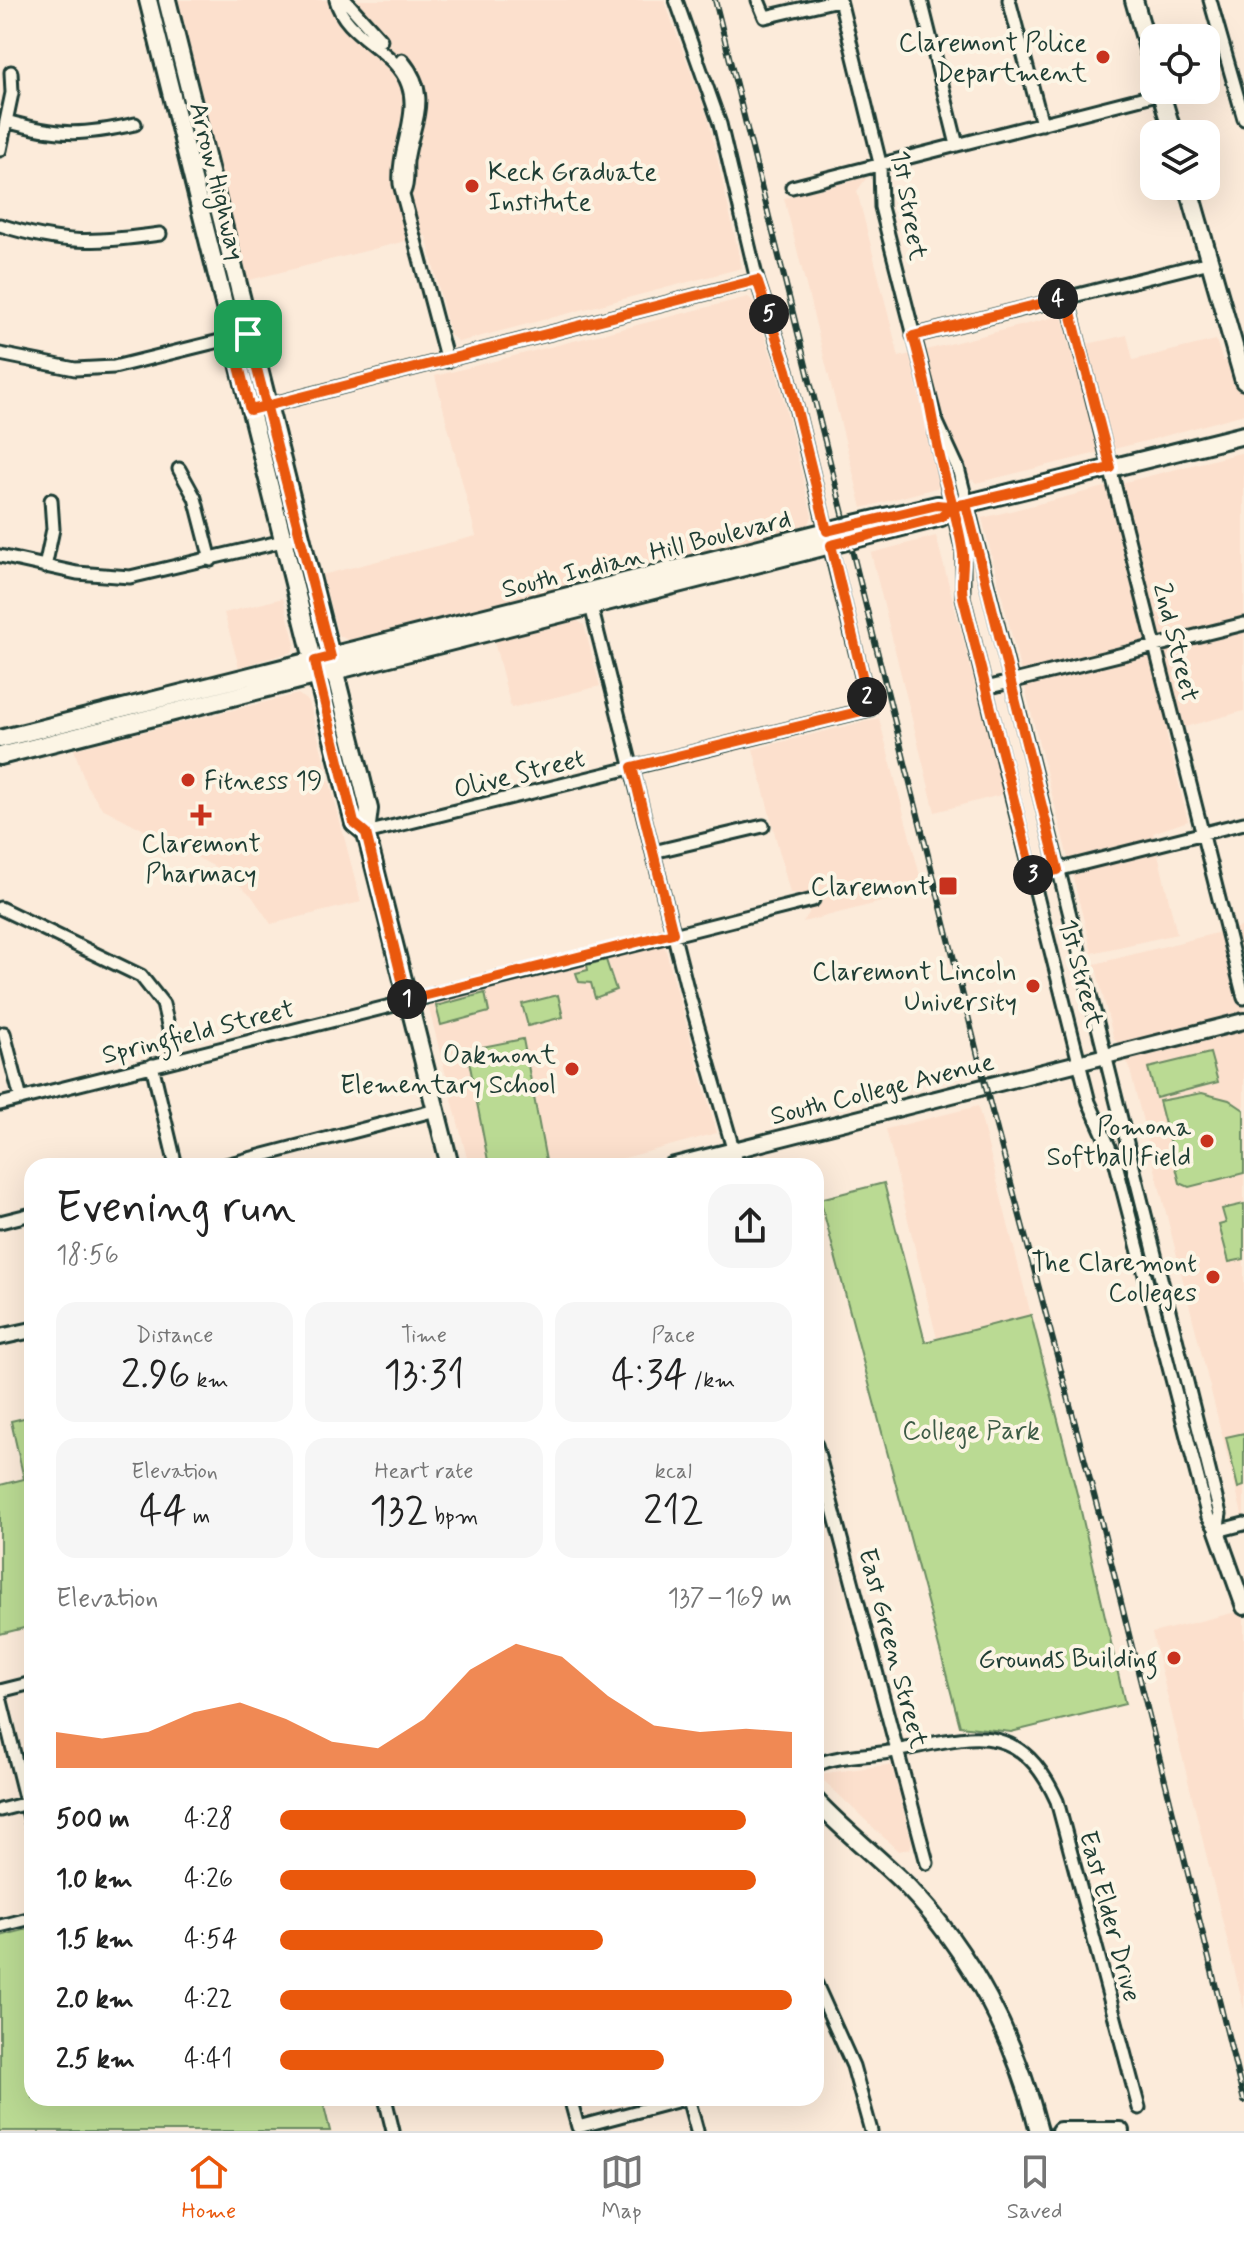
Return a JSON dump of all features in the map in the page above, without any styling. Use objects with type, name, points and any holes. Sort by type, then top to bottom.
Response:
[{"type":"main road","name":"Arrow Highway","points":[[148,0],[240,336],[324,666],[354,823],[366,833],[448,1158]]},
{"type":"main road","name":"Arrow Highway","points":[[167,0],[240,336]]},
{"type":"main road","points":[[1134,0],[1141,24]]},
{"type":"main road","points":[[1192,200],[1239,346],[1244,381]]},
{"type":"main road","name":"South Indian Hill Boulevard","points":[[0,756],[324,666],[829,538],[941,517],[960,506],[1244,435]]},
{"type":"main road","name":"South Indian Hill Boulevard","points":[[0,739],[324,666]]},
{"type":"main road","points":[[824,1808],[907,1886],[968,1965],[1009,2037],[1028,2088],[1039,2131]]},
{"type":"main road","points":[[1060,2131],[1120,2131]]},
{"type":"street","points":[[336,0],[342,14],[389,56],[409,86],[412,109],[398,162],[400,184],[447,361]]},
{"type":"street","points":[[345,0],[398,55],[418,85],[420,109],[407,163],[404,192]]},
{"type":"street","points":[[676,0],[720,124],[757,280],[787,370],[829,538]]},
{"type":"street","points":[[758,0],[765,17],[839,0]]},
{"type":"street","name":"1st Street","points":[[839,0],[880,163],[881,207],[913,336],[935,418],[954,453],[963,552],[963,597],[1089,1102],[1115,1160],[1208,1517],[1217,1531],[1244,1607]]},
{"type":"street","points":[[921,0],[957,145]]},
{"type":"street","points":[[1009,0],[1042,124]]},
{"type":"street","points":[[1210,0],[1244,119]]},
{"type":"street","points":[[0,150],[11,72]]},
{"type":"street","points":[[792,187],[1140,97]]},
{"type":"street","points":[[6,121],[49,133],[89,134],[135,124]]},
{"type":"street","points":[[0,225],[31,235],[89,243],[160,234]]},
{"type":"street","points":[[913,336],[1210,262]]},
{"type":"street","points":[[258,408],[757,280]]},
{"type":"street","name":"2nd Street","points":[[1067,297],[1244,998]]},
{"type":"street","points":[[0,354],[75,369],[114,367],[240,336]]},
{"type":"street","points":[[179,469],[195,498],[211,560]]},
{"type":"street","points":[[45,567],[53,529],[51,500]]},
{"type":"street","name":"1st Street","points":[[960,506],[1011,683],[1220,1514],[1217,1531]]},
{"type":"street","name":"Olive Street","points":[[366,833],[870,709],[829,538]]},
{"type":"street","points":[[0,556],[45,567],[130,577],[292,540]]},
{"type":"street","points":[[589,599],[673,933],[736,1158]]},
{"type":"street","points":[[986,688],[1244,624]]},
{"type":"street","points":[[1033,876],[1244,823]]},
{"type":"street","points":[[653,852],[763,826]]},
{"type":"street","name":"Springfield Street","points":[[0,1104],[813,900]]},
{"type":"street","points":[[0,908],[141,976],[163,1004],[176,1059]]},
{"type":"street","name":"South College Avenue","points":[[702,1158],[1244,1021]]},
{"type":"street","points":[[4,1033],[21,1099]]},
{"type":"street","points":[[152,1065],[174,1158]]},
{"type":"street","points":[[253,1158],[436,1110]]},
{"type":"street","points":[[0,1222],[24,1216]]},
{"type":"street","points":[[0,1337],[24,1332]]},
{"type":"street","name":"East Green Street","points":[[824,1476],[900,1750],[927,1863]]},
{"type":"street","points":[[1217,1531],[1244,1524]]},
{"type":"street","points":[[0,1691],[24,1685]]},
{"type":"street","points":[[0,1697],[24,1785]]},
{"type":"street","name":"East Elder Drive","points":[[900,1750],[974,1735],[997,1739],[1016,1748],[1041,1772],[1057,1801],[1139,2108]]},
{"type":"street","points":[[824,1764],[900,1750]]},
{"type":"street","points":[[0,1810],[24,1804]]},
{"type":"street","points":[[0,1926],[24,1920]]},
{"type":"street","points":[[824,2002],[853,2066],[871,2131]]},
{"type":"street","points":[[387,2106],[393,2131]]},
{"type":"street","points":[[572,2106],[578,2127],[658,2106]]},
{"type":"street","points":[[690,2106],[697,2131]]},
{"type":"shaded area","name":"Keck Graduate Institute","points":[[175,0],[664,0],[708,117],[742,268],[459,342],[450,335],[426,236],[245,281]]},
{"type":"shaded area","points":[[867,177],[857,191],[899,357],[1062,315],[1070,348],[1127,335],[1133,360],[1216,340],[1223,361],[1244,355],[1244,414],[976,483],[973,480],[862,508],[784,198]]},
{"type":"shaded area","points":[[748,297],[753,301],[776,369],[812,516],[809,524],[350,641],[338,635],[322,575],[476,536],[435,376]]},
{"type":"shaded area","points":[[1244,452],[1244,711],[1166,732],[1188,821],[1153,833],[1177,934],[1092,953],[982,518]]},
{"type":"shaded area","points":[[936,536],[1004,794],[935,812],[871,553]]},
{"type":"shaded area","points":[[283,598],[295,644],[292,652],[239,667],[224,613]]},
{"type":"shaded area","points":[[575,619],[584,625],[600,686],[511,708],[494,641]]},
{"type":"shaded area","points":[[298,694],[309,702],[361,902],[271,924],[251,895],[223,871],[102,808],[86,785],[74,749]]},
{"type":"shaded area","points":[[879,718],[924,891],[803,922],[809,913],[808,904],[798,893],[790,893],[753,749]]},
{"type":"shaded area","name":"The Claremont Colleges","points":[[1244,926],[1244,1522],[1129,1066],[1113,1036],[1095,964]]},
{"type":"shaded area","name":"Oakmont Elementary School","points":[[664,944],[717,1133],[625,1158],[467,1158],[428,1005]]},
{"type":"shaded area","points":[[978,1106],[1031,1315],[937,1339],[886,1129]]},
{"type":"shaded area","points":[[1244,1610],[1244,2009],[1152,1633]]},
{"type":"shaded area","points":[[892,1766],[912,1842],[910,1849],[898,1851],[824,1781],[826,1773]]},
{"type":"green space","points":[[606,960],[616,990],[595,998],[591,983],[579,982],[576,973],[588,970],[587,965]]},
{"type":"green space","points":[[485,993],[489,1012],[441,1025],[436,1006]]},
{"type":"green space","points":[[558,995],[563,1017],[528,1026],[522,1004]]},
{"type":"green space","points":[[523,1039],[545,1158],[487,1158],[467,1050]]},
{"type":"green space","points":[[1210,1053],[1218,1082],[1156,1098],[1148,1068]]},
{"type":"green space","name":"Pomona Softball Field","points":[[1202,1093],[1229,1100],[1244,1110],[1244,1173],[1189,1187],[1180,1183],[1159,1101]]},
{"type":"green space","name":"College Park","points":[[884,1183],[925,1342],[1031,1315],[1078,1498],[1125,1704],[1011,1732],[960,1726],[824,1214],[824,1198]]},
{"type":"green space","points":[[1244,1204],[1244,1259],[1229,1262],[1219,1225],[1226,1223],[1222,1209]]},
{"type":"green space","points":[[24,1418],[24,1479],[11,1421]]},
{"type":"green space","points":[[1244,1433],[1244,1486],[1238,1488],[1226,1437]]},
{"type":"green space","points":[[24,1479],[24,1628],[0,1634],[0,1485]]},
{"type":"green space","points":[[24,1930],[24,2106],[324,2106],[330,2131],[0,2131],[0,1936]]},
{"type":"railway","points":[[715,0],[989,1100],[1101,1521],[1244,2101]]},
{"type":"place","name":"Claremont Police Department","points":[[1103,57]]},
{"type":"place","name":"Keck Graduate Institute","points":[[472,186]]},
{"type":"place","name":"Fitness 19","points":[[188,780]]},
{"type":"place","name":"Claremont Pharmacy","points":[[201,815]]},
{"type":"place","name":"Claremont","points":[[948,886]]},
{"type":"place","name":"Claremont Lincoln University","points":[[1033,986]]},
{"type":"place","name":"Oakmont Elementary School","points":[[572,1069]]},
{"type":"place","name":"Pomona Softball Field","points":[[1207,1141]]},
{"type":"place","name":"The Claremont Colleges","points":[[1213,1277]]},
{"type":"place","name":"Grounds Building","points":[[1174,1658]]},
{"type":"route","points":[[248,334],[232,338],[250,410],[266,406],[447,361],[757,280],[787,370],[827,531],[937,505],[953,507],[1111,468],[1067,297],[913,336],[935,418],[936,436],[949,489],[953,507],[956,524],[963,552],[960,582],[963,597],[1033,876],[1058,870],[966,504],[953,507],[941,517],[831,545],[870,709],[632,767],[673,933],[407,1000],[366,833],[354,823],[318,676],[315,661],[331,657],[266,406],[248,334]]}]
